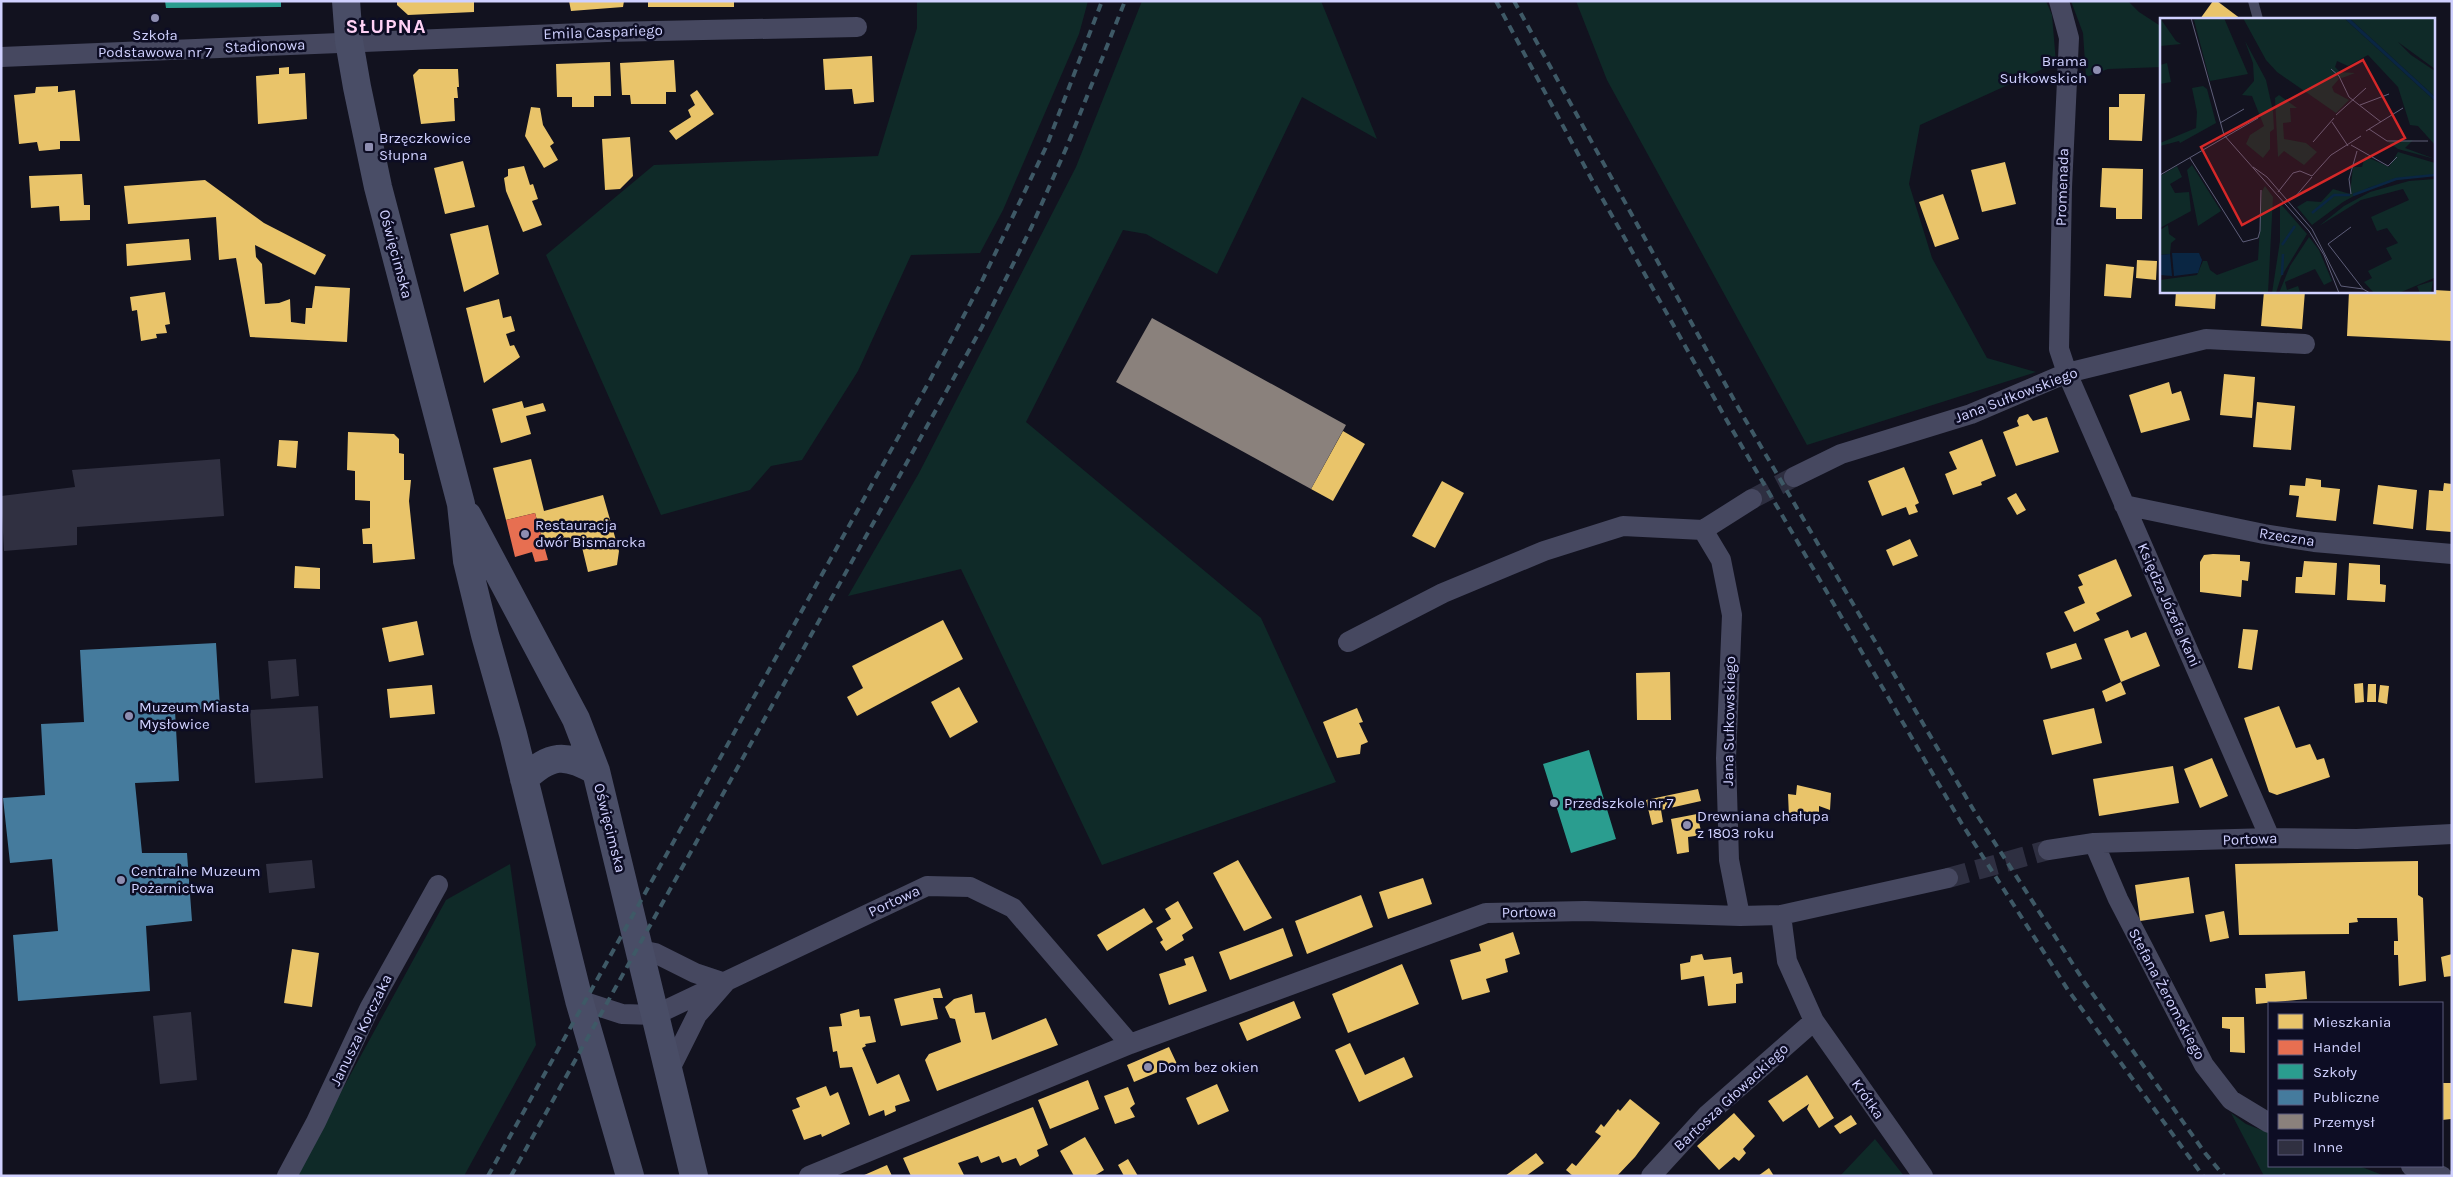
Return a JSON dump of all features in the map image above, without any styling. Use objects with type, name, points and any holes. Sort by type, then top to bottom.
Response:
[{"type":"main road","name":"Oświęcimska","points":[[346,1],[349,41],[378,187],[461,504],[467,561],[579,1000],[630,1176]]},
{"type":"main road","name":"Oświęcimska","points":[[461,504],[576,719],[596,771],[694,1176]]},
{"type":"main road","points":[[524,779],[537,767],[558,758],[580,762],[596,771]]},
{"type":"street","name":"Promenada","points":[[2058,1],[2068,38],[2062,187],[2059,349],[2067,373]]},
{"type":"street","name":"Emila Caspariego","points":[[349,41],[607,32],[857,27]]},
{"type":"street","name":"Stadionowa","points":[[1,57],[349,41]]},
{"type":"street","name":"Jana Sułkowskiego","points":[[1794,478],[1842,454],[1971,414],[2067,373],[2206,339],[2305,344]]},
{"type":"street","name":"Księdza Józefa Kani","points":[[2067,373],[2270,838]]},
{"type":"street","points":[[1348,642],[1442,593],[1544,551],[1623,526],[1703,530],[1752,499]]},
{"type":"street","name":"Rzeczna","points":[[2124,505],[2264,534],[2314,542],[2452,554]]},
{"type":"street","name":"Jana Sułkowskiego","points":[[1703,530],[1721,560],[1732,615],[1726,768],[1729,860],[1740,916]]},
{"type":"street","name":"Portowa","points":[[2048,850],[2094,843],[2270,838],[2357,839],[2452,834]]},
{"type":"street","name":"Stefana Żeromskiego","points":[[2094,843],[2118,899],[2204,1065],[2231,1100],[2268,1122]]},
{"type":"street","name":"Portowa","points":[[809,1176],[1130,1044],[1486,913],[1585,911],[1740,916],[1781,915],[1948,878]]},
{"type":"street","name":"Janusza Korczaka","points":[[287,1176],[316,1122],[370,1006],[438,885]]},
{"type":"street","name":"Portowa","points":[[655,1014],[725,983],[927,886],[970,887],[1013,908],[1130,1044]]},
{"type":"street","name":"Krótka","points":[[1781,915],[1787,961],[1814,1021],[1923,1176]]},
{"type":"street","points":[[640,950],[655,953],[695,973],[725,983]]},
{"type":"street","name":"Portowa","points":[[668,1074],[697,1015],[725,983]]},
{"type":"street","points":[[579,1000],[622,1014],[655,1014]]},
{"type":"street","name":"Bartosza Głowackiego","points":[[1651,1176],[1707,1116],[1814,1021]]},
{"type":"street","points":[[2414,1167],[2442,1176]]},
{"type":"lane","points":[[2253,1],[2258,18]]},
{"type":"green space","points":[[917,1],[1088,1],[1079,34],[1003,210],[980,253],[911,255],[858,371],[802,460],[771,466],[750,490],[661,515],[546,255],[654,165],[878,156],[917,28]]},
{"type":"green space","points":[[1142,1],[1321,1],[1377,139],[1302,97],[1217,274],[1146,234],[1123,230],[1026,422],[1261,618],[1336,782],[1102,865],[961,569],[848,596],[919,473],[1076,167]]},
{"type":"green space","points":[[1576,1],[2046,1],[2052,15],[2056,63],[1920,125],[1909,184],[1932,258],[1987,358],[2036,372],[1807,445],[1607,80]]},
{"type":"green space","points":[[2071,1],[2128,1],[2139,12],[2160,26],[2160,67],[2108,69],[2086,77],[2083,33]]},
{"type":"green space","points":[[510,864],[536,1045],[464,1176],[295,1176],[446,900]]},
{"type":"green space","points":[[2231,1113],[2246,1124],[2268,1133],[2268,1167],[2362,1167],[2385,1176],[2264,1176]]},
{"type":"green space","points":[[1875,1139],[1904,1176],[1840,1176]]},
{"type":"building: Mieszkania","points":[[397,1],[474,1],[474,12],[408,15],[397,5]]},
{"type":"building: Mieszkania","points":[[569,1],[624,1],[623,7],[571,11]]},
{"type":"building: Mieszkania","points":[[648,1],[734,1],[734,7],[648,7]]},
{"type":"building: Mieszkania","points":[[2213,1],[2217,1],[2240,18],[2201,18]]},
{"type":"building: Mieszkania","points":[[872,56],[874,102],[854,104],[852,89],[825,90],[823,59]]},
{"type":"building: Mieszkania","points":[[674,60],[676,92],[666,92],[666,104],[631,104],[630,95],[622,95],[620,63]]},
{"type":"building: Mieszkania","points":[[610,62],[611,96],[594,96],[594,107],[572,107],[572,97],[557,97],[556,64]]},
{"type":"building: Mieszkania","points":[[289,67],[289,74],[305,73],[307,119],[258,124],[256,76],[279,74],[279,68]]},
{"type":"building: Mieszkania","points":[[419,69],[458,69],[458,98],[454,98],[455,121],[421,124],[413,75]]},
{"type":"building: Mieszkania","points":[[58,86],[58,92],[75,90],[80,141],[60,141],[60,149],[39,151],[37,142],[19,144],[14,95],[35,93],[36,87]]},
{"type":"building: Mieszkania","points":[[697,90],[714,114],[676,140],[669,131],[691,117],[688,110],[695,105],[690,95]]},
{"type":"building: Mieszkania","points":[[2119,94],[2145,94],[2142,141],[2109,140],[2109,107],[2119,107]]},
{"type":"building: Mieszkania","points":[[531,107],[540,108],[543,125],[554,143],[550,146],[558,160],[544,168],[525,136]]},
{"type":"building: Mieszkania","points":[[630,137],[633,176],[620,189],[605,190],[602,139]]},
{"type":"building: Mieszkania","points":[[463,161],[475,207],[445,214],[434,168]]},
{"type":"building: Mieszkania","points":[[2005,162],[2016,204],[1982,212],[1971,170]]},
{"type":"building: Mieszkania","points":[[524,166],[530,185],[533,184],[538,199],[532,201],[542,225],[523,232],[506,191],[504,178],[508,176],[508,169]]},
{"type":"building: Mieszkania","points":[[2102,168],[2143,169],[2142,219],[2116,219],[2116,208],[2100,207]]},
{"type":"building: Mieszkania","points":[[82,174],[84,205],[90,205],[90,220],[60,221],[59,206],[31,208],[29,176]]},
{"type":"building: Mieszkania","points":[[205,180],[264,223],[326,255],[315,275],[255,245],[256,257],[262,264],[265,304],[279,303],[290,299],[291,322],[305,324],[306,308],[312,308],[315,286],[350,288],[347,342],[250,337],[236,258],[219,260],[216,217],[128,224],[124,186]]},
{"type":"building: Mieszkania","points":[[1943,194],[1959,239],[1935,247],[1919,202]]},
{"type":"building: Mieszkania","points":[[488,225],[499,274],[464,292],[450,234]]},
{"type":"building: Mieszkania","points":[[189,239],[191,260],[127,266],[126,244]]},
{"type":"building: Mieszkania","points":[[2137,260],[2157,261],[2156,280],[2136,278]]},
{"type":"building: Mieszkania","points":[[2106,264],[2134,267],[2131,298],[2104,296]]},
{"type":"building: Mieszkania","points":[[2452,291],[2452,341],[2347,336],[2349,292]]},
{"type":"building: Mieszkania","points":[[165,292],[170,324],[165,325],[167,333],[156,334],[157,338],[141,341],[137,310],[132,311],[130,297]]},
{"type":"building: Mieszkania","points":[[2176,292],[2216,292],[2215,309],[2175,306]]},
{"type":"building: Mieszkania","points":[[2264,292],[2305,292],[2302,329],[2261,326]]},
{"type":"building: Mieszkania","points":[[499,299],[503,318],[511,316],[515,331],[506,334],[510,346],[514,345],[520,357],[484,383],[466,308]]},
{"type":"building: Mieszkania","points":[[2224,374],[2255,377],[2252,418],[2220,415]]},
{"type":"building: Mieszkania","points":[[2169,382],[2172,394],[2181,391],[2190,420],[2141,433],[2129,395]]},
{"type":"building: Mieszkania","points":[[522,401],[524,408],[543,403],[546,411],[526,416],[531,434],[501,443],[492,409]]},
{"type":"building: Mieszkania","points":[[2257,402],[2295,406],[2291,450],[2253,447]]},
{"type":"building: Mieszkania","points":[[2028,414],[2033,421],[2047,417],[2059,452],[2016,466],[2003,432],[2019,426],[2017,421],[2019,417]]},
{"type":"building: Mieszkania","points":[[1343,431],[1365,444],[1333,501],[1311,489]]},
{"type":"building: Mieszkania","points":[[348,432],[394,434],[399,439],[399,453],[404,454],[404,480],[411,480],[409,501],[415,559],[373,563],[372,544],[363,544],[362,529],[370,528],[370,501],[355,500],[355,471],[347,470]]},
{"type":"building: Mieszkania","points":[[1982,439],[1996,476],[1981,482],[1982,485],[1953,495],[1945,474],[1957,469],[1949,452]]},
{"type":"building: Mieszkania","points":[[279,440],[298,441],[296,468],[277,466]]},
{"type":"building: Mieszkania","points":[[531,459],[544,511],[603,495],[619,551],[617,565],[588,572],[580,539],[545,549],[535,513],[506,520],[493,468]]},
{"type":"building: Mieszkania","points":[[1904,467],[1919,503],[1915,505],[1918,512],[1909,515],[1906,507],[1882,516],[1868,481]]},
{"type":"building: Mieszkania","points":[[2306,478],[2321,480],[2321,487],[2340,489],[2336,521],[2296,517],[2299,496],[2289,495],[2290,485],[2305,486]]},
{"type":"building: Mieszkania","points":[[1442,481],[1464,493],[1435,548],[1412,536]]},
{"type":"building: Mieszkania","points":[[2444,483],[2452,484],[2452,532],[2426,530],[2429,490],[2443,491]]},
{"type":"building: Mieszkania","points":[[2378,485],[2417,490],[2413,529],[2373,524]]},
{"type":"building: Mieszkania","points":[[2016,493],[2026,510],[2017,515],[2007,498]]},
{"type":"building: Mieszkania","points":[[1910,539],[1918,556],[1893,566],[1886,550]]},
{"type":"building: Mieszkania","points":[[2204,555],[2240,555],[2240,561],[2250,562],[2248,581],[2242,580],[2241,597],[2200,592],[2200,562]]},
{"type":"building: Mieszkania","points":[[2116,559],[2132,596],[2096,613],[2100,620],[2074,632],[2064,612],[2085,603],[2078,587],[2083,585],[2078,575]]},
{"type":"building: Mieszkania","points":[[2304,561],[2337,563],[2335,595],[2295,593],[2296,577],[2302,577]]},
{"type":"building: Mieszkania","points":[[2349,563],[2380,565],[2380,584],[2386,585],[2385,602],[2347,600]]},
{"type":"building: Mieszkania","points":[[295,566],[320,568],[320,589],[294,588]]},
{"type":"building: Mieszkania","points":[[943,620],[963,659],[857,716],[847,697],[863,688],[852,666]]},
{"type":"building: Mieszkania","points":[[417,621],[424,655],[389,662],[382,628]]},
{"type":"building: Mieszkania","points":[[2243,629],[2258,630],[2252,670],[2238,668]]},
{"type":"building: Mieszkania","points":[[2128,630],[2131,638],[2146,632],[2160,666],[2121,682],[2104,639]]},
{"type":"building: Mieszkania","points":[[2076,643],[2082,659],[2051,669],[2046,653]]},
{"type":"building: Mieszkania","points":[[1670,672],[1671,720],[1637,720],[1636,673]]},
{"type":"building: Mieszkania","points":[[2121,682],[2126,694],[2106,702],[2102,691]]},
{"type":"building: Mieszkania","points":[[2363,683],[2364,702],[2355,703],[2354,684]]},
{"type":"building: Mieszkania","points":[[2368,684],[2376,684],[2376,702],[2367,702]]},
{"type":"building: Mieszkania","points":[[432,685],[435,714],[390,718],[387,689]]},
{"type":"building: Mieszkania","points":[[2380,685],[2389,686],[2387,704],[2378,702]]},
{"type":"building: Mieszkania","points":[[959,687],[978,722],[950,738],[931,702]]},
{"type":"building: Mieszkania","points":[[2279,706],[2296,748],[2310,744],[2317,760],[2324,758],[2330,777],[2277,795],[2269,792],[2244,718]]},
{"type":"building: Mieszkania","points":[[1357,708],[1363,722],[1359,723],[1368,742],[1361,745],[1360,754],[1337,758],[1323,722]]},
{"type":"building: Mieszkania","points":[[2094,708],[2102,743],[2052,755],[2043,720]]},
{"type":"building: Mieszkania","points":[[2212,758],[2228,796],[2200,808],[2184,769]]},
{"type":"building: Mieszkania","points":[[2173,766],[2179,803],[2099,816],[2093,779]]},
{"type":"building: Mieszkania","points":[[1797,785],[1831,793],[1830,810],[1819,806],[1819,816],[1805,813],[1806,819],[1789,817],[1788,794],[1796,795]]},
{"type":"building: Mieszkania","points":[[1698,789],[1701,801],[1661,810],[1663,822],[1652,825],[1646,800]]},
{"type":"building: Mieszkania","points":[[1697,814],[1702,835],[1688,837],[1689,852],[1677,854],[1671,819]]},
{"type":"building: Mieszkania","points":[[1238,860],[1272,918],[1244,931],[1213,873]]},
{"type":"building: Mieszkania","points":[[2418,861],[2418,895],[2423,898],[2426,981],[2399,986],[2398,955],[2394,955],[2394,941],[2398,941],[2397,918],[2357,918],[2358,922],[2349,923],[2349,934],[2239,935],[2235,864]]},
{"type":"building: Mieszkania","points":[[2189,877],[2194,913],[2140,921],[2135,885]]},
{"type":"building: Mieszkania","points":[[1423,878],[1432,904],[1388,919],[1379,892]]},
{"type":"building: Mieszkania","points":[[1361,895],[1373,927],[1307,954],[1295,921]]},
{"type":"building: Mieszkania","points":[[1178,901],[1193,928],[1182,935],[1184,940],[1166,951],[1160,942],[1163,940],[1156,928],[1171,919],[1165,909]]},
{"type":"building: Mieszkania","points":[[1144,908],[1153,922],[1107,951],[1097,935]]},
{"type":"building: Mieszkania","points":[[2224,911],[2229,938],[2210,942],[2205,915]]},
{"type":"building: Mieszkania","points":[[1283,928],[1293,956],[1230,980],[1219,952]]},
{"type":"building: Mieszkania","points":[[1513,932],[1520,954],[1505,959],[1508,972],[1486,979],[1490,992],[1462,1000],[1450,960],[1481,951],[1479,944]]},
{"type":"building: Mieszkania","points":[[292,949],[319,953],[312,1007],[284,1003]]},
{"type":"building: Mieszkania","points":[[1702,954],[1704,960],[1731,957],[1733,974],[1742,972],[1743,983],[1736,984],[1736,1003],[1708,1006],[1704,976],[1681,980],[1680,964],[1690,962],[1691,956]]},
{"type":"building: Mieszkania","points":[[2452,954],[2452,976],[2444,977],[2441,957]]},
{"type":"building: Mieszkania","points":[[1193,956],[1207,991],[1169,1005],[1159,974],[1186,965],[1184,959]]},
{"type":"building: Mieszkania","points":[[1402,964],[1419,1004],[1348,1033],[1332,994]]},
{"type":"building: Mieszkania","points":[[2305,971],[2307,999],[2256,1004],[2255,988],[2266,988],[2265,974]]},
{"type":"building: Mieszkania","points":[[940,988],[943,998],[933,998],[938,1019],[901,1026],[894,999]]},
{"type":"building: Mieszkania","points":[[972,994],[975,1013],[985,1012],[992,1040],[1046,1018],[1058,1045],[937,1091],[925,1060],[929,1054],[961,1042],[955,1019],[950,1018],[945,1007],[954,999]]},
{"type":"building: Mieszkania","points":[[1294,1001],[1301,1018],[1247,1041],[1239,1023]]},
{"type":"building: Mieszkania","points":[[859,1009],[860,1017],[870,1016],[876,1042],[865,1044],[866,1046],[862,1048],[877,1084],[899,1074],[910,1101],[895,1106],[896,1111],[885,1116],[884,1110],[869,1116],[852,1067],[840,1068],[837,1051],[833,1052],[829,1027],[842,1026],[840,1014]]},
{"type":"building: Mieszkania","points":[[2222,1017],[2244,1017],[2245,1053],[2230,1052],[2230,1029],[2222,1028]]},
{"type":"building: Mieszkania","points":[[1350,1043],[1365,1075],[1404,1057],[1413,1077],[1359,1102],[1335,1050]]},
{"type":"building: Mieszkania","points":[[1169,1047],[1177,1064],[1134,1082],[1127,1065]]},
{"type":"building: Mieszkania","points":[[1807,1075],[1834,1118],[1819,1128],[1807,1109],[1809,1104],[1783,1122],[1768,1101]]},
{"type":"building: Mieszkania","points":[[1088,1080],[1099,1109],[1050,1129],[1038,1100]]},
{"type":"building: Mieszkania","points":[[2443,1083],[2452,1083],[2451,1119],[2443,1120]]},
{"type":"building: Mieszkania","points":[[1217,1084],[1229,1111],[1198,1125],[1186,1098]]},
{"type":"building: Mieszkania","points":[[826,1086],[830,1096],[838,1092],[850,1124],[822,1137],[821,1134],[804,1140],[792,1110],[800,1107],[796,1098]]},
{"type":"building: Mieszkania","points":[[1128,1087],[1135,1104],[1130,1108],[1135,1117],[1115,1124],[1104,1096]]},
{"type":"building: Mieszkania","points":[[1630,1099],[1660,1123],[1635,1157],[1617,1176],[1573,1176],[1566,1170],[1572,1163],[1576,1166],[1601,1136],[1595,1132],[1601,1124],[1604,1127],[1618,1109],[1620,1111]]},
{"type":"building: Mieszkania","points":[[1033,1107],[1048,1145],[1037,1150],[1039,1156],[1020,1166],[1016,1158],[1002,1163],[999,1156],[981,1163],[978,1156],[958,1163],[964,1175],[962,1176],[911,1176],[903,1158]]},
{"type":"building: Mieszkania","points":[[1734,1113],[1755,1136],[1743,1149],[1746,1153],[1739,1161],[1734,1157],[1719,1170],[1697,1146]]},
{"type":"building: Mieszkania","points":[[1851,1115],[1857,1124],[1840,1134],[1834,1126]]},
{"type":"building: Mieszkania","points":[[1085,1137],[1104,1170],[1094,1176],[1074,1176],[1060,1151]]},
{"type":"building: Mieszkania","points":[[1536,1153],[1544,1163],[1526,1176],[1505,1176]]},
{"type":"building: Mieszkania","points":[[1128,1159],[1138,1176],[1124,1176],[1118,1165]]},
{"type":"building: Mieszkania","points":[[887,1165],[892,1176],[862,1176]]},
{"type":"building: Mieszkania","points":[[1769,1168],[1774,1176],[1758,1176]]},
{"type":"building: Handel","name":"Restauracja dwór Bismarcka","points":[[535,513],[548,560],[535,562],[532,552],[515,557],[506,520]]},
{"type":"building: Szkoły","points":[[165,1],[281,1],[281,7],[166,8]]},
{"type":"building: Szkoły","points":[[1589,750],[1616,839],[1571,853],[1543,764]]},
{"type":"building: Publiczne","points":[[216,643],[220,708],[175,711],[179,781],[135,783],[142,853],[187,853],[192,921],[146,926],[150,991],[18,1001],[13,935],[58,931],[52,859],[10,863],[3,798],[45,795],[41,724],[84,722],[80,650]]},
{"type":"building: Przemysł","points":[[1152,318],[1346,425],[1311,489],[1116,382]]},
{"type":"building: Inne","points":[[220,459],[224,516],[77,527],[77,545],[4,551],[1,496],[75,487],[72,470]]},
{"type":"building: Inne","points":[[296,659],[299,696],[271,699],[268,661]]},
{"type":"building: Inne","points":[[318,706],[323,778],[255,783],[250,710]]},
{"type":"building: Inne","points":[[312,860],[315,888],[269,893],[266,864]]},
{"type":"building: Inne","points":[[191,1012],[197,1080],[160,1084],[153,1016]]},
{"type":"tunnel","points":[[1752,499],[1794,477]]},
{"type":"tunnel","points":[[1948,878],[2048,850]]},
{"type":"railway","points":[[488,1176],[930,380],[981,283],[1047,145],[1102,1]]},
{"type":"railway","points":[[511,1176],[982,327],[1032,226],[1068,144],[1125,1]]},
{"type":"railway","points":[[1496,1],[1592,180],[1726,419],[1962,824],[2068,990],[2203,1176]]},
{"type":"railway","points":[[1514,1],[1739,409],[1973,809],[2085,983],[2205,1153],[2224,1176]]},
{"type":"place","name":"Szkoła Podstawowa nr 7","points":[[155,18]]},
{"type":"place","name":"Brama Sułkowskich","points":[[2097,70]]},
{"type":"place","name":"Brzęczkowice Słupna","points":[[369,147]]},
{"type":"place","name":"Restauracja dwór Bismarcka","points":[[525,534]]},
{"type":"place","name":"Muzeum Miasta Mysłowice","points":[[129,716]]},
{"type":"place","name":"Przedszkole nr 7","points":[[1554,803]]},
{"type":"place","name":"Drewniana chałupa z 1803 roku","points":[[1687,825]]},
{"type":"place","name":"Centralne Muzeum Pożarnictwa","points":[[121,880]]},
{"type":"place","name":"Dom bez okien","points":[[1148,1067]]},
{"type":"district","name":"SŁUPNA","points":[[386,26]]}]
